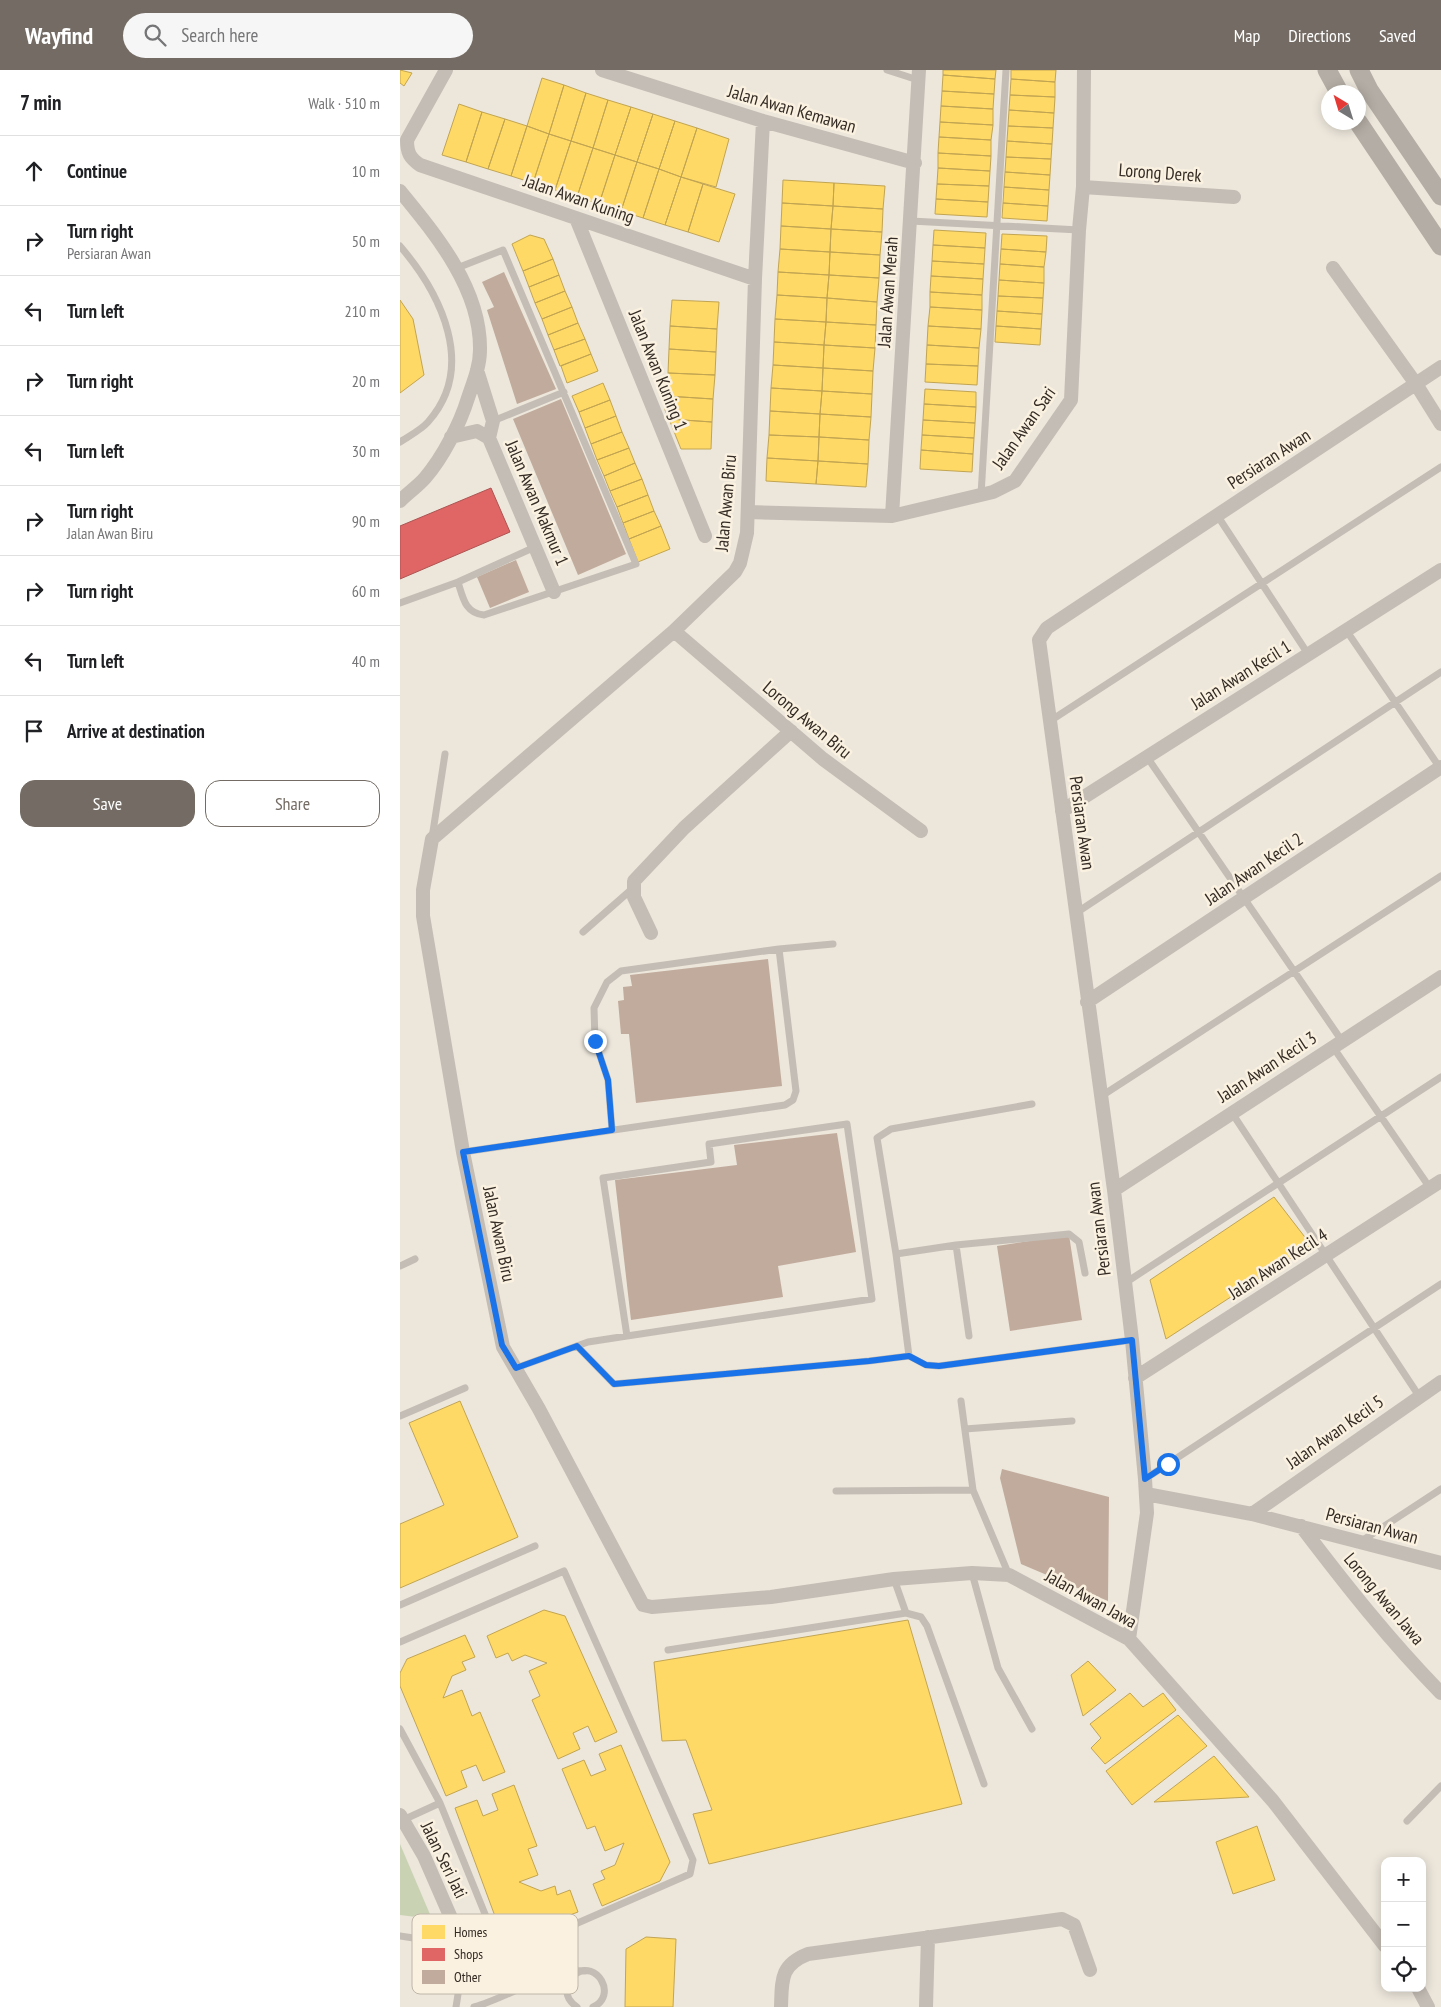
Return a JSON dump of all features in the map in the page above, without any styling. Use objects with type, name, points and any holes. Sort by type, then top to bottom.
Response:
[{"type":"main road","points":[[1327,70],[1335,85]]},
{"type":"main road","points":[[1359,70],[1369,90],[1441,196]]},
{"type":"main road","points":[[1363,130],[1441,246]]},
{"type":"street","name":"Jalan Awan Kuning","points":[[446,70],[407,140],[407,150],[411,159],[420,165],[755,279]]},
{"type":"street","name":"Jalan Awan Kemawan","points":[[602,70],[763,121],[914,163]]},
{"type":"street","name":"Jalan Awan Sari","points":[[748,512],[892,516],[993,492],[1014,480],[1071,400],[1079,230],[1084,187],[1084,70]]},
{"type":"street","name":"Jalan Awan Merah","points":[[892,516],[919,75]]},
{"type":"street","name":"Jalan Awan Biru","points":[[643,1605],[502,1345],[463,1152],[423,916],[422,890],[432,839],[674,631],[737,570],[747,533],[755,279],[763,121]]},
{"type":"street","name":"Lorong Derek","points":[[1084,187],[1234,197]]},
{"type":"street","points":[[400,191],[433,231],[457,268],[471,302],[479,332],[480,352],[477,370],[462,419],[425,478],[400,501]]},
{"type":"street","name":"Jalan Awan Kuning 1","points":[[576,218],[704,536]]},
{"type":"street","points":[[1333,268],[1416,384],[1441,424]]},
{"type":"street","name":"Persiaran Awan","points":[[1129,1639],[1147,1513],[1145,1479],[1132,1340],[1114,1190],[1039,645],[1044,631],[1441,367]]},
{"type":"street","name":"Jalan Awan Makmur 1","points":[[477,370],[494,421],[489,438],[554,592]]},
{"type":"street","points":[[451,437],[477,431],[489,438]]},
{"type":"street","name":"Jalan Awan Kecil 1","points":[[1062,811],[1441,570]]},
{"type":"street","name":"Lorong Awan Biru","points":[[674,631],[823,759],[921,831]]},
{"type":"street","points":[[651,933],[634,897],[632,889],[634,881],[684,828],[790,731]]},
{"type":"street","name":"Jalan Awan Kecil 2","points":[[1087,1002],[1441,769]]},
{"type":"street","name":"Jalan Awan Kecil 3","points":[[1114,1190],[1441,977]]},
{"type":"street","name":"Jalan Awan Kecil 4","points":[[1135,1378],[1438,1183]]},
{"type":"street","name":"Jalan Awan Kecil 5","points":[[1252,1514],[1441,1382]]},
{"type":"street","name":"Persiaran Awan","points":[[1146,1494],[1252,1514],[1441,1563]]},
{"type":"street","name":"Lorong Awan Jawa","points":[[1301,1526],[1346,1585],[1406,1656],[1441,1693]]},
{"type":"street","name":"Jalan Awan Jawa","points":[[643,1605],[652,1607],[771,1597],[894,1579],[972,1572],[1009,1575],[1129,1639],[1273,1802],[1381,1941]]},
{"type":"street","name":"Jalan Seri Jati","points":[[402,1818],[424,1856],[449,1914]]},
{"type":"street","points":[[781,2007],[784,1972],[790,1964],[808,1954],[1066,1920],[1074,1925],[1090,1970]]},
{"type":"street","points":[[926,2007],[928,1938]]},
{"type":"street","points":[[1420,1992],[1428,2007]]},
{"type":"lane","points":[[887,70],[919,75]]},
{"type":"lane","points":[[981,495],[1006,70]]},
{"type":"lane","points":[[911,221],[1079,230]]},
{"type":"lane","points":[[400,246],[433,291],[449,330],[453,365],[443,400],[427,423],[400,442]]},
{"type":"lane","points":[[457,268],[503,250],[636,564],[491,614],[478,614],[469,609],[464,602],[458,582]]},
{"type":"lane","points":[[494,421],[564,392]]},
{"type":"lane","points":[[1050,721],[1441,467]]},
{"type":"lane","points":[[1217,515],[1308,654]]},
{"type":"lane","points":[[400,603],[458,582],[536,547]]},
{"type":"lane","points":[[1346,630],[1441,769]]},
{"type":"lane","points":[[1075,914],[1441,672]]},
{"type":"lane","name":"Jalan Awan Biru","points":[[432,839],[445,754]]},
{"type":"lane","points":[[1147,757],[1295,972],[1381,1116],[1438,1183]]},
{"type":"lane","points":[[1100,1097],[1441,876]]},
{"type":"lane","points":[[583,932],[632,889]]},
{"type":"lane","points":[[612,1130],[608,1080],[595,1041],[594,1008],[607,982],[621,971],[779,949],[833,944]]},
{"type":"lane","points":[[463,1152],[785,1105],[793,1100],[796,1091],[779,949]]},
{"type":"lane","points":[[1124,1283],[1441,1077]]},
{"type":"lane","points":[[909,1356],[896,1254],[877,1138],[891,1129],[1032,1104]]},
{"type":"lane","points":[[1232,1112],[1419,1396]]},
{"type":"lane","points":[[516,1368],[588,1342],[872,1299],[847,1124],[709,1144],[711,1162],[604,1178],[626,1336]]},
{"type":"lane","points":[[896,1254],[956,1245],[1069,1234],[1079,1242],[1085,1273]]},
{"type":"lane","points":[[956,1245],[969,1336]]},
{"type":"lane","points":[[400,1266],[415,1259]]},
{"type":"lane","points":[[1145,1479],[1441,1284]]},
{"type":"lane","points":[[577,1346],[614,1384],[909,1356],[926,1365],[939,1366],[1132,1340]]},
{"type":"lane","points":[[400,1416],[465,1388]]},
{"type":"lane","points":[[961,1401],[973,1490],[1009,1575]]},
{"type":"lane","points":[[965,1429],[1072,1421]]},
{"type":"lane","points":[[1360,1542],[1441,1489]]},
{"type":"lane","points":[[836,1492],[973,1490]]},
{"type":"lane","points":[[400,1606],[536,1546]]},
{"type":"lane","points":[[400,1642],[564,1571],[693,1860],[690,1874],[578,1923]]},
{"type":"lane","points":[[972,1572],[998,1668],[1032,1728]]},
{"type":"lane","points":[[894,1579],[906,1613]]},
{"type":"lane","points":[[668,1650],[906,1613],[921,1617],[927,1626],[984,1784]]},
{"type":"lane","points":[[400,1729],[440,1803],[485,1914]]},
{"type":"lane","points":[[1407,1821],[1441,1786]]},
{"type":"lane","points":[[402,1818],[440,1803]]},
{"type":"lane","points":[[578,1970],[594,1973],[602,1979],[605,1988],[604,1998],[593,2007]]},
{"type":"lane","points":[[578,1974],[585,1971]]},
{"type":"lane","points":[[456,2007],[458,1994]]},
{"type":"lane","points":[[474,2007],[490,2005],[514,1994]]},
{"type":"lane","points":[[567,1994],[571,2003],[577,2007]]},
{"type":"green space","points":[[400,1844],[430,1914],[412,1914],[412,1916],[400,1915]]},
{"type":"building: Homes","points":[[400,70],[412,73],[404,86],[400,83]]},
{"type":"building: Homes","points":[[943,70],[996,70],[995,79],[943,75]]},
{"type":"building: Homes","points":[[1011,70],[1056,70],[1055,82],[1011,79]]},
{"type":"building: Homes","points":[[943,75],[995,79],[994,94],[942,91]]},
{"type":"building: Homes","points":[[542,78],[564,85],[549,134],[527,126]]},
{"type":"building: Homes","points":[[1011,79],[1055,82],[1055,97],[1010,95]]},
{"type":"building: Homes","points":[[564,85],[586,93],[571,141],[549,134]]},
{"type":"building: Homes","points":[[942,91],[994,94],[993,109],[941,106]]},
{"type":"building: Homes","points":[[586,93],[608,100],[593,148],[571,141]]},
{"type":"building: Homes","points":[[1010,95],[1055,97],[1054,113],[1009,110]]},
{"type":"building: Homes","points":[[608,100],[631,107],[615,155],[593,148]]},
{"type":"building: Homes","points":[[459,104],[482,112],[466,162],[442,155]]},
{"type":"building: Homes","points":[[941,106],[993,109],[993,125],[940,122]]},
{"type":"building: Homes","points":[[631,107],[653,114],[637,162],[615,155]]},
{"type":"building: Homes","points":[[1009,110],[1054,113],[1053,128],[1008,126]]},
{"type":"building: Homes","points":[[482,112],[505,119],[488,169],[466,162]]},
{"type":"building: Homes","points":[[653,114],[675,121],[659,169],[637,162]]},
{"type":"building: Homes","points":[[505,119],[527,126],[511,176],[488,169]]},
{"type":"building: Homes","points":[[675,121],[697,128],[681,177],[659,169]]},
{"type":"building: Homes","points":[[940,122],[993,125],[991,140],[939,137]]},
{"type":"building: Homes","points":[[527,126],[549,134],[533,183],[511,176]]},
{"type":"building: Homes","points":[[1008,126],[1053,128],[1052,144],[1007,141]]},
{"type":"building: Homes","points":[[697,128],[729,139],[716,187],[681,177]]},
{"type":"building: Homes","points":[[549,134],[571,141],[555,190],[533,183]]},
{"type":"building: Homes","points":[[939,137],[991,140],[991,156],[938,153]]},
{"type":"building: Homes","points":[[571,141],[593,148],[577,197],[555,190]]},
{"type":"building: Homes","points":[[1007,141],[1052,144],[1051,159],[1006,157]]},
{"type":"building: Homes","points":[[593,148],[615,155],[599,204],[577,197]]},
{"type":"building: Homes","points":[[938,153],[991,156],[990,171],[938,168]]},
{"type":"building: Homes","points":[[615,155],[637,162],[621,211],[599,204]]},
{"type":"building: Homes","points":[[1006,157],[1051,159],[1050,175],[1005,172]]},
{"type":"building: Homes","points":[[637,162],[659,169],[643,218],[621,211]]},
{"type":"building: Homes","points":[[938,168],[990,171],[989,186],[937,184]]},
{"type":"building: Homes","points":[[659,169],[681,177],[665,225],[643,218]]},
{"type":"building: Homes","points":[[1005,172],[1050,175],[1049,190],[1004,187]]},
{"type":"building: Homes","points":[[681,177],[703,184],[688,232],[665,225]]},
{"type":"building: Homes","points":[[783,180],[834,183],[833,206],[782,203]]},
{"type":"building: Homes","points":[[834,183],[885,186],[883,209],[833,206]]},
{"type":"building: Homes","points":[[703,184],[735,194],[719,242],[688,232]]},
{"type":"building: Homes","points":[[937,184],[989,186],[988,202],[936,199]]},
{"type":"building: Homes","points":[[1004,187],[1049,190],[1048,206],[1003,203]]},
{"type":"building: Homes","points":[[936,199],[988,202],[987,217],[935,214]]},
{"type":"building: Homes","points":[[782,203],[833,206],[831,229],[781,226]]},
{"type":"building: Homes","points":[[1003,203],[1048,206],[1047,221],[1002,218]]},
{"type":"building: Homes","points":[[833,206],[883,209],[882,232],[831,229]]},
{"type":"building: Homes","points":[[781,226],[831,229],[830,252],[780,249]]},
{"type":"building: Homes","points":[[831,229],[882,232],[880,255],[830,252]]},
{"type":"building: Homes","points":[[934,230],[986,233],[985,248],[933,245]]},
{"type":"building: Homes","points":[[1002,234],[1047,236],[1046,252],[1001,249]]},
{"type":"building: Homes","points":[[530,235],[544,239],[553,259],[523,271],[512,244]]},
{"type":"building: Homes","points":[[933,245],[985,248],[984,264],[932,261]]},
{"type":"building: Homes","points":[[780,249],[830,252],[829,275],[778,272]]},
{"type":"building: Homes","points":[[1001,249],[1046,252],[1044,267],[1000,264]]},
{"type":"building: Homes","points":[[830,252],[880,255],[879,278],[829,275]]},
{"type":"building: Homes","points":[[553,259],[559,275],[529,287],[523,271]]},
{"type":"building: Homes","points":[[932,261],[984,264],[983,279],[931,276]]},
{"type":"building: Homes","points":[[1000,264],[1044,267],[1044,283],[999,280]]},
{"type":"building: Homes","points":[[778,272],[829,275],[827,298],[777,295]]},
{"type":"building: Homes","points":[[559,275],[565,291],[535,303],[529,287]]},
{"type":"building: Homes","points":[[829,275],[879,278],[877,302],[827,298]]},
{"type":"building: Homes","points":[[931,276],[983,279],[982,295],[930,292]]},
{"type":"building: Homes","points":[[999,280],[1044,283],[1043,298],[998,296]]},
{"type":"building: Homes","points":[[565,291],[572,307],[542,319],[535,303]]},
{"type":"building: Homes","points":[[930,292],[982,295],[982,310],[930,307]]},
{"type":"building: Homes","points":[[777,295],[827,298],[826,322],[775,319]]},
{"type":"building: Homes","points":[[998,296],[1043,298],[1042,314],[997,311]]},
{"type":"building: Homes","points":[[827,298],[877,302],[876,325],[826,322]]},
{"type":"building: Homes","points":[[400,300],[413,319],[424,375],[400,393]]},
{"type":"building: Homes","points":[[672,300],[719,302],[717,329],[670,326]]},
{"type":"building: Homes","points":[[572,307],[578,323],[548,335],[542,319]]},
{"type":"building: Homes","points":[[930,307],[982,310],[981,329],[928,326]]},
{"type":"building: Homes","points":[[997,311],[1042,314],[1041,329],[996,326]]},
{"type":"building: Homes","points":[[775,319],[826,322],[824,345],[774,342]]},
{"type":"building: Homes","points":[[826,322],[876,325],[875,348],[824,345]]},
{"type":"building: Homes","points":[[578,323],[585,339],[554,350],[548,335]]},
{"type":"building: Homes","points":[[670,326],[717,329],[716,352],[669,349]]},
{"type":"building: Homes","points":[[928,326],[981,329],[979,348],[927,345]]},
{"type":"building: Homes","points":[[996,326],[1041,329],[1040,345],[995,342]]},
{"type":"building: Homes","points":[[585,339],[591,354],[560,366],[554,350]]},
{"type":"building: Homes","points":[[774,342],[824,345],[823,368],[773,365]]},
{"type":"building: Homes","points":[[824,345],[875,348],[873,371],[823,368]]},
{"type":"building: Homes","points":[[927,345],[979,348],[978,366],[926,364]]},
{"type":"building: Homes","points":[[669,349],[716,352],[715,375],[668,373]]},
{"type":"building: Homes","points":[[591,354],[598,371],[567,383],[561,366]]},
{"type":"building: Homes","points":[[926,364],[978,366],[977,385],[925,382]]},
{"type":"building: Homes","points":[[773,365],[823,368],[822,391],[771,388]]},
{"type":"building: Homes","points":[[823,368],[873,371],[872,394],[822,391]]},
{"type":"building: Homes","points":[[668,373],[715,375],[713,399],[666,396]]},
{"type":"building: Homes","points":[[603,383],[610,400],[579,412],[572,396]]},
{"type":"building: Homes","points":[[771,388],[822,391],[820,414],[770,411]]},
{"type":"building: Homes","points":[[925,389],[976,392],[976,407],[924,404]]},
{"type":"building: Homes","points":[[822,391],[872,394],[871,417],[820,414]]},
{"type":"building: Homes","points":[[666,396],[713,399],[712,422],[669,419],[665,410]]},
{"type":"building: Homes","points":[[610,400],[616,416],[585,428],[579,412]]},
{"type":"building: Homes","points":[[924,404],[976,407],[975,423],[923,420]]},
{"type":"building: Homes","points":[[770,411],[820,414],[819,437],[769,435]]},
{"type":"building: Homes","points":[[820,414],[871,417],[869,440],[819,437]]},
{"type":"building: Homes","points":[[616,416],[622,432],[591,444],[585,428]]},
{"type":"building: Homes","points":[[669,419],[712,422],[711,449],[681,449]]},
{"type":"building: Homes","points":[[923,420],[975,423],[974,438],[922,435]]},
{"type":"building: Homes","points":[[622,432],[629,448],[597,460],[591,444]]},
{"type":"building: Homes","points":[[769,435],[819,437],[818,461],[767,458]]},
{"type":"building: Homes","points":[[922,435],[974,438],[973,454],[921,450]]},
{"type":"building: Homes","points":[[819,437],[869,440],[868,464],[818,461]]},
{"type":"building: Homes","points":[[629,448],[635,463],[604,476],[597,460]]},
{"type":"building: Homes","points":[[921,450],[973,454],[972,472],[920,469]]},
{"type":"building: Homes","points":[[767,458],[818,461],[816,484],[766,481]]},
{"type":"building: Homes","points":[[818,461],[868,464],[866,487],[816,484]]},
{"type":"building: Homes","points":[[635,463],[642,479],[610,491],[604,476]]},
{"type":"building: Homes","points":[[642,479],[648,495],[617,507],[610,491]]},
{"type":"building: Homes","points":[[648,495],[654,511],[623,523],[617,507]]},
{"type":"building: Homes","points":[[654,511],[661,526],[629,539],[623,523]]},
{"type":"building: Homes","points":[[661,526],[670,549],[638,562],[629,539]]},
{"type":"building: Homes","points":[[1274,1197],[1311,1245],[1166,1339],[1150,1280]]},
{"type":"building: Homes","points":[[460,1401],[518,1537],[400,1588],[400,1524],[444,1505],[409,1423]]},
{"type":"building: Homes","points":[[544,1610],[565,1616],[617,1732],[595,1742],[588,1726],[573,1733],[580,1749],[558,1759],[532,1700],[540,1696],[529,1671],[547,1663],[525,1655],[512,1661],[508,1653],[496,1658],[487,1636]]},
{"type":"building: Homes","points":[[908,1620],[962,1804],[709,1864],[693,1814],[712,1810],[686,1740],[662,1741],[654,1662]]},
{"type":"building: Homes","points":[[465,1635],[475,1657],[462,1662],[466,1670],[452,1676],[443,1698],[462,1690],[472,1716],[480,1712],[505,1772],[483,1781],[476,1765],[461,1771],[467,1787],[446,1796],[400,1686],[400,1673],[407,1659]]},
{"type":"building: Homes","points":[[1088,1661],[1116,1690],[1083,1716],[1071,1675]]},
{"type":"building: Homes","points":[[1130,1693],[1143,1707],[1163,1693],[1176,1710],[1105,1764],[1091,1748],[1101,1738],[1090,1724]]},
{"type":"building: Homes","points":[[1178,1715],[1207,1746],[1132,1805],[1106,1771]]},
{"type":"building: Homes","points":[[621,1745],[670,1862],[660,1881],[602,1906],[593,1884],[605,1879],[601,1871],[615,1865],[624,1843],[605,1851],[595,1826],[587,1829],[562,1769],[584,1760],[591,1776],[606,1770],[599,1754]]},
{"type":"building: Homes","points":[[1214,1756],[1249,1797],[1154,1802]]},
{"type":"building: Homes","points":[[514,1785],[537,1846],[528,1849],[538,1875],[519,1882],[541,1891],[555,1886],[557,1895],[570,1890],[578,1912],[573,1914],[494,1914],[455,1808],[477,1800],[483,1816],[498,1810],[492,1794]]},
{"type":"building: Homes","points":[[1257,1826],[1275,1880],[1233,1894],[1216,1842]]},
{"type":"building: Homes","points":[[646,1937],[676,1939],[673,2007],[625,2007],[626,1949]]},
{"type":"building: Shops","points":[[491,488],[510,532],[400,579],[400,526]]},
{"type":"building: Other","points":[[504,272],[556,389],[517,404],[487,310],[494,307],[482,282]]},
{"type":"building: Other","points":[[561,399],[626,554],[578,575],[513,419]]},
{"type":"building: Other","points":[[516,560],[529,592],[490,608],[477,577]]},
{"type":"building: Other","points":[[768,959],[782,1086],[636,1103],[629,1034],[621,1034],[618,1001],[624,1000],[623,987],[632,986],[630,975]]},
{"type":"building: Other","points":[[837,1133],[856,1252],[778,1266],[783,1297],[631,1320],[615,1180],[737,1165],[734,1145]]},
{"type":"building: Other","points":[[1069,1235],[1082,1320],[1010,1331],[997,1246]]},
{"type":"building: Other","points":[[1002,1469],[1109,1497],[1108,1601],[1021,1564],[1000,1478]]},
{"type":"route","points":[[595,1041],[608,1080],[612,1130],[463,1152],[502,1345],[516,1368],[577,1346],[614,1384],[909,1356],[926,1365],[939,1366],[1132,1340],[1145,1479],[1168,1464]]}]
